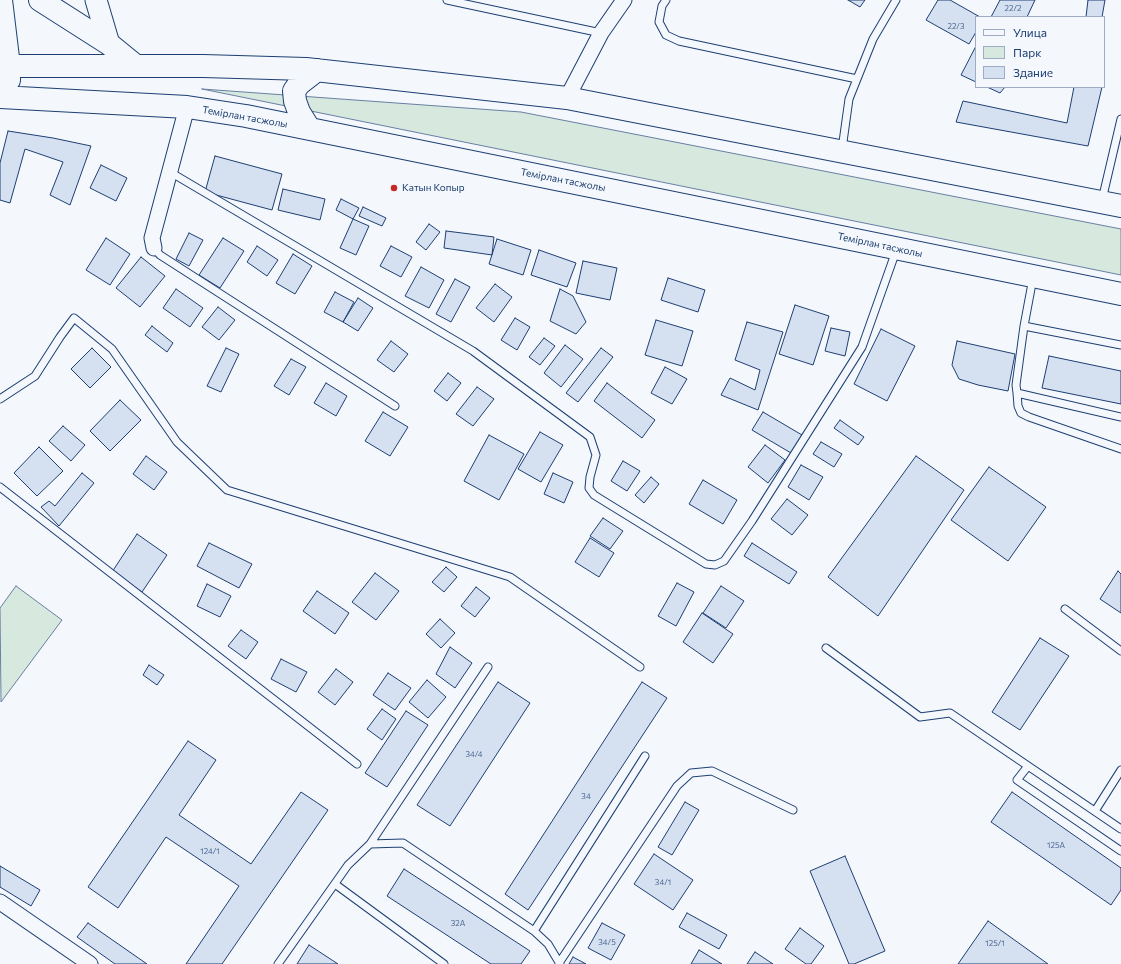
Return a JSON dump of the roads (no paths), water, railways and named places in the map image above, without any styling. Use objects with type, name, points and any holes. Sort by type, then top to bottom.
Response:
[{"type":"main road","points":[[1,0],[4,97]]},
{"type":"main road","points":[[40,0],[108,44],[136,66]]},
{"type":"main road","points":[[96,0],[108,44]]},
{"type":"main road","points":[[4,66],[203,66],[317,70],[567,98],[1111,204]]},
{"type":"main road","points":[[310,128],[299,112],[295,101],[294,91],[299,84],[317,70]]},
{"type":"main road","name":"Темірлан тасжолы","points":[[4,97],[187,107],[246,116],[1121,294]]},
{"type":"street","points":[[567,98],[601,33],[624,0]]},
{"type":"street","points":[[154,248],[152,238],[187,107]]},
{"type":"street","points":[[0,902],[90,964]]},
{"type":"lane","points":[[447,0],[601,33]]},
{"type":"lane","points":[[666,0],[662,6],[659,22],[666,35],[679,41],[857,79]]},
{"type":"lane","points":[[841,152],[849,99],[873,39],[896,0]]},
{"type":"lane","points":[[1111,204],[1121,119]]},
{"type":"lane","points":[[170,172],[474,351],[590,436],[596,455],[590,477],[589,488],[594,495],[706,564],[715,565],[724,561],[752,521],[862,347],[897,248]]},
{"type":"lane","points":[[154,248],[160,255],[395,406]]},
{"type":"lane","points":[[1033,276],[1016,385],[1018,406],[1021,413],[1028,417],[1121,449]]},
{"type":"lane","points":[[0,399],[35,376],[74,318],[112,349],[177,442],[227,490],[510,577],[640,667]]},
{"type":"lane","points":[[1024,326],[1121,345]]},
{"type":"lane","points":[[1016,392],[1121,417]]},
{"type":"lane","points":[[0,487],[356,764]]},
{"type":"lane","points":[[1065,609],[1121,650]]},
{"type":"lane","points":[[826,648],[920,717],[950,713],[1121,829]]},
{"type":"lane","points":[[278,964],[348,865],[370,844],[488,667]]},
{"type":"lane","points":[[534,931],[645,756]]},
{"type":"lane","points":[[1028,766],[1017,780],[1121,851]]},
{"type":"lane","points":[[1095,811],[1121,770]]},
{"type":"lane","points":[[370,844],[403,843],[534,931],[548,944],[560,964],[677,786],[691,773],[712,771],[793,810]]},
{"type":"lane","points":[[335,884],[444,964]]},
{"type":"place","name":"Катын Копыр","points":[[394,188]]}]
